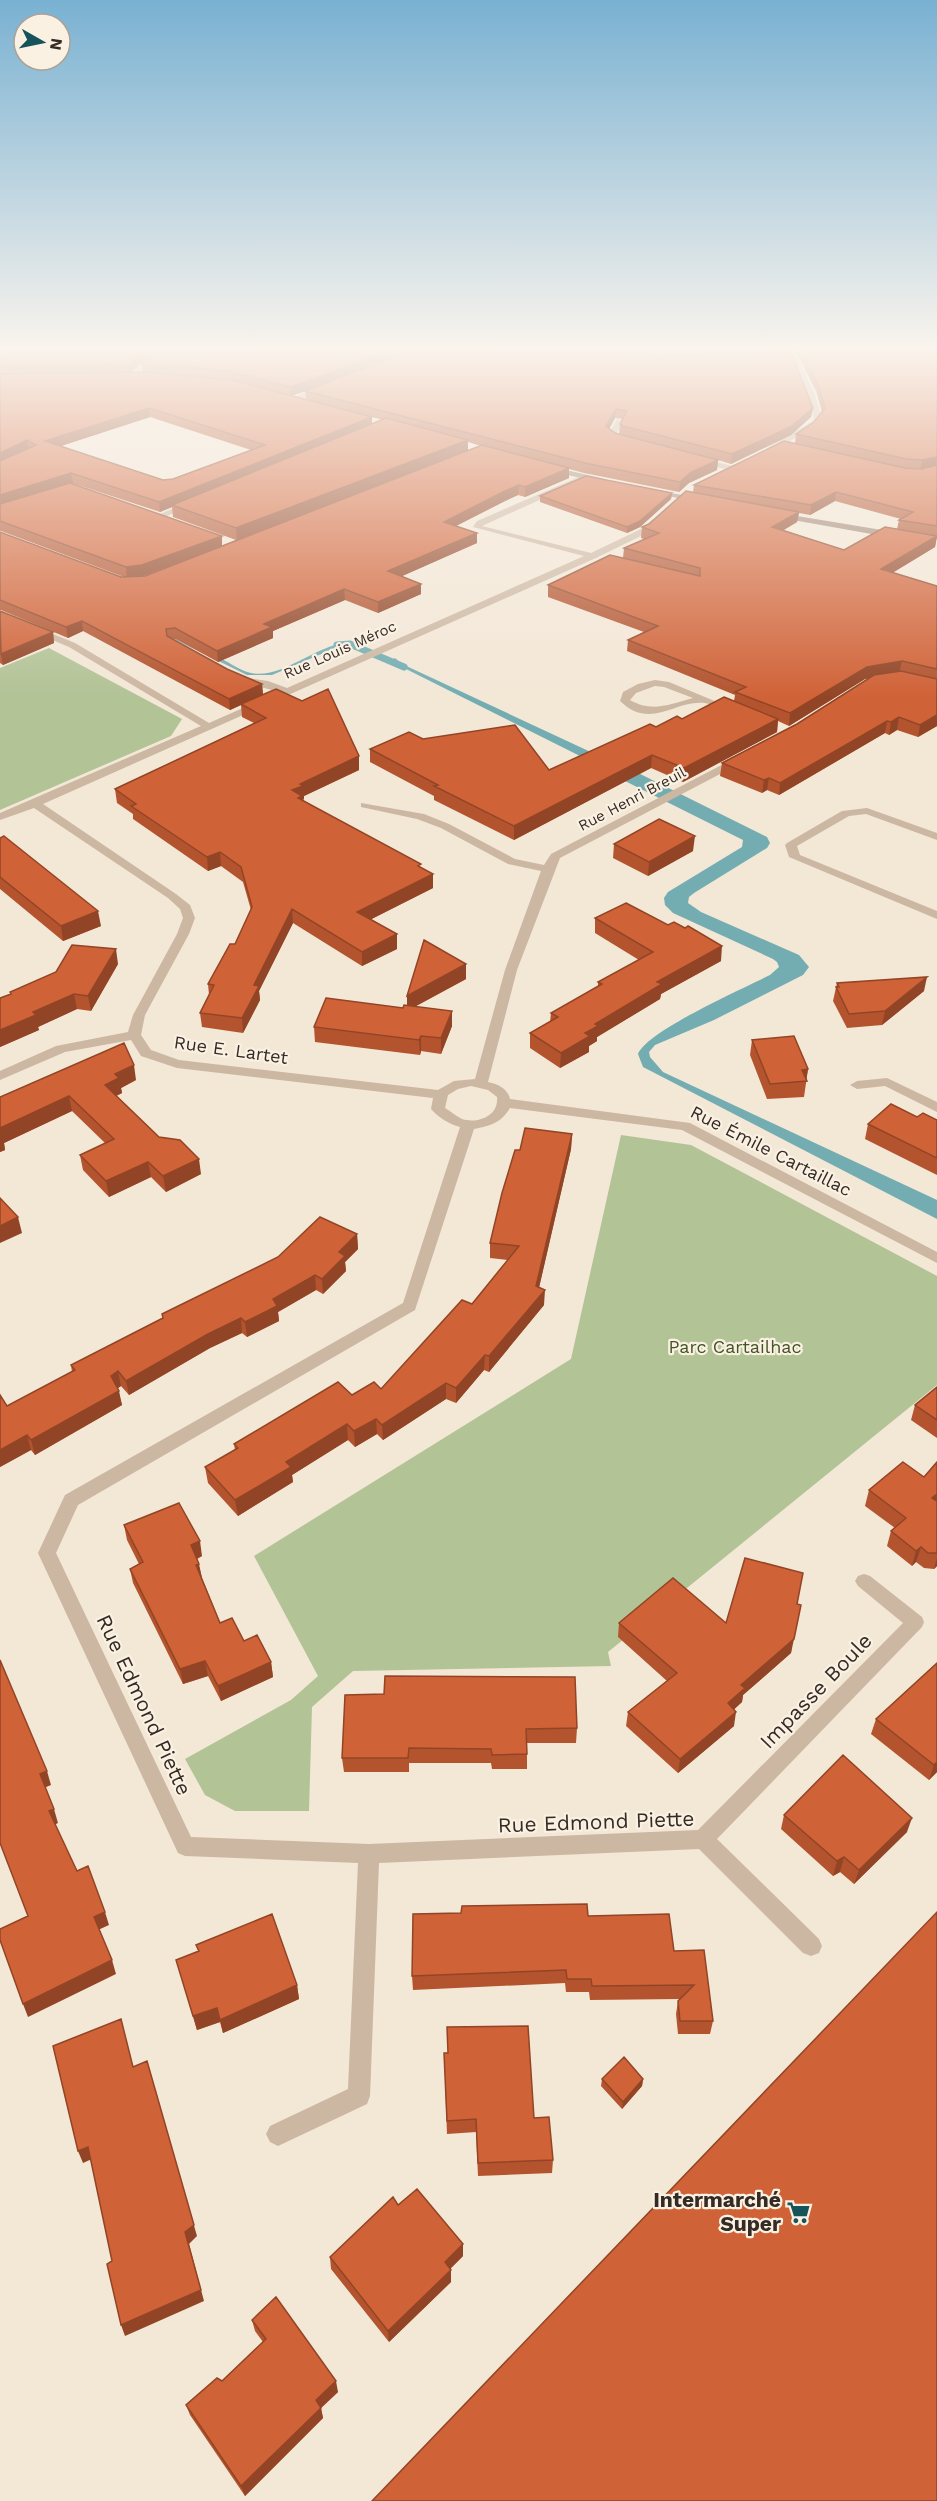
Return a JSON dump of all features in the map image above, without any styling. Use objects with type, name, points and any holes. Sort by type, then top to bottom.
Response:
[{"type":"street","points":[[538,465],[613,483]]},
{"type":"street","points":[[718,465],[730,468]]},
{"type":"street","points":[[722,473],[737,465]]},
{"type":"street","points":[[583,477],[480,523],[477,527],[603,559]]},
{"type":"street","points":[[674,505],[693,488]]},
{"type":"street","points":[[646,489],[707,501]]},
{"type":"street","points":[[160,517],[203,500]]},
{"type":"street","points":[[140,510],[171,521]]},
{"type":"street","points":[[764,512],[902,536]]},
{"type":"street","name":"Rue Louis Méroc","points":[[0,817],[35,804],[385,646],[592,556],[644,531],[665,514]]},
{"type":"street","points":[[0,615],[72,645],[209,727]]},
{"type":"street","points":[[232,676],[286,691]]},
{"type":"street","points":[[705,700],[683,702],[664,711],[653,712],[635,708],[625,701],[627,694],[644,684],[655,682],[666,684],[737,712]]},
{"type":"street","name":"Rue Henri Breuil","points":[[481,1083],[511,970],[548,869],[555,856],[750,754]]},
{"type":"street","points":[[0,1076],[61,1049],[134,1035],[139,1015],[183,934],[189,918],[186,908],[172,896],[35,804]]},
{"type":"street","points":[[365,805],[420,816],[445,826],[512,862],[548,869]]},
{"type":"street","points":[[937,837],[867,811],[846,813],[791,845],[795,857],[937,915]]},
{"type":"street","name":"Rue E. Lartet","points":[[134,1035],[146,1053],[177,1064],[441,1095]]},
{"type":"street","points":[[857,1085],[887,1082],[937,1108]]},
{"type":"street","points":[[481,1083],[502,1092],[506,1102],[504,1111],[497,1118],[481,1124],[468,1125],[448,1119],[438,1109],[441,1095],[460,1084],[481,1083]]},
{"type":"street","name":"Rue Émile Cartaillac","points":[[506,1102],[685,1126],[937,1258]]},
{"type":"street","name":"Rue Edmond Piette","points":[[468,1125],[410,1306],[71,1500],[47,1553],[185,1846],[369,1854],[703,1839],[811,1946]]},
{"type":"street","name":"Impasse Boule","points":[[703,1839],[915,1622],[864,1581]]},
{"type":"street","points":[[278,2134],[360,2096],[369,1854]]},
{"type":"green space","points":[[49,648],[182,719],[171,736],[0,810],[0,668]]},
{"type":"green space","name":"Parc Cartailhac","points":[[621,1135],[691,1145],[937,1276],[937,1385],[608,1652],[611,1666],[353,1671],[312,1707],[309,1811],[235,1811],[205,1795],[185,1759],[291,1700],[318,1676],[254,1556],[571,1359]]},
{"type":"water","points":[[0,558],[251,673],[263,674],[275,671],[327,648],[352,642],[348,646],[340,646],[272,675],[247,675]]},
{"type":"water","points":[[395,658],[402,664],[595,754],[586,759],[398,665],[387,662]]},
{"type":"water","points":[[606,757],[767,837],[770,843],[767,848],[694,893],[689,897],[688,903],[701,912],[799,955],[809,967],[803,975],[714,1020],[655,1045],[649,1052],[650,1057],[663,1072],[937,1200],[937,1219],[643,1067],[638,1054],[659,1034],[677,1022],[770,975],[779,967],[773,959],[673,913],[665,905],[664,898],[668,892],[742,847],[743,840],[591,764]]},
{"type":"building","points":[[0,465],[117,465],[163,480],[173,479],[212,465],[252,465],[159,502],[71,473],[0,495]]},
{"type":"building","points":[[271,465],[403,465],[236,528],[172,505]]},
{"type":"building","points":[[431,465],[557,465],[569,468],[525,487],[519,485],[505,491],[444,522],[477,533],[388,571],[421,584],[378,602],[344,589],[264,624],[272,627],[217,651],[175,628],[166,629],[167,636],[227,669],[262,684],[229,699],[82,621],[66,627],[0,600],[0,532],[121,577],[145,576]]},
{"type":"building","points":[[594,465],[708,465],[690,473],[680,482]]},
{"type":"building","points":[[735,465],[890,465],[922,469],[937,465],[937,526],[899,520],[913,512],[836,492],[811,505],[694,485]]},
{"type":"building","points":[[586,476],[672,493],[640,521],[627,527],[540,496]]},
{"type":"building","points":[[70,483],[222,536],[142,565],[126,567],[0,521],[0,504]]},
{"type":"building","points":[[686,491],[799,512],[772,527],[844,550],[885,527],[937,536],[881,569],[937,586],[937,669],[902,661],[867,667],[790,713],[735,692],[746,687],[628,640],[658,626],[548,585],[610,555],[700,576],[700,568],[624,548],[659,533],[642,527],[649,524]]},
{"type":"building","points":[[0,611],[53,632],[1,654]]},
{"type":"building","points":[[901,671],[937,679],[937,715],[920,725],[899,717],[891,722],[887,721],[780,783],[769,778],[764,780],[722,763],[797,724],[874,675]]},
{"type":"building","points":[[276,689],[302,701],[328,689],[359,756],[300,784],[303,786],[292,790],[302,796],[298,798],[421,864],[418,866],[433,874],[357,912],[397,934],[362,952],[292,909],[254,985],[259,986],[242,1018],[200,1013],[214,985],[208,984],[230,944],[235,944],[252,907],[241,867],[220,852],[207,857],[131,806],[136,804],[115,789],[266,718],[241,704]]},
{"type":"building","points":[[724,697],[778,719],[684,768],[652,755],[514,826],[434,786],[438,785],[370,749],[409,732],[423,739],[515,725],[549,770],[650,724],[656,727],[677,716],[682,719]]},
{"type":"building","points":[[659,819],[695,836],[649,862],[614,844]]},
{"type":"building","points":[[4,836],[98,911],[61,926],[0,877],[0,838]]},
{"type":"building","points":[[626,903],[668,925],[674,922],[685,928],[688,926],[722,946],[657,982],[662,984],[595,1024],[598,1026],[585,1033],[590,1036],[561,1053],[530,1033],[558,1017],[551,1013],[602,984],[598,982],[653,952],[595,918]]},
{"type":"building","points":[[424,940],[466,964],[407,996]]},
{"type":"building","points":[[72,945],[116,949],[88,996],[74,994],[33,1012],[36,1015],[0,1030],[0,998],[56,972]]},
{"type":"building","points":[[927,977],[885,1011],[849,1014],[836,987],[839,987],[837,983]]},
{"type":"building","points":[[326,998],[403,1008],[404,1005],[452,1011],[441,1038],[421,1036],[419,1040],[314,1027]]},
{"type":"building","points":[[794,1036],[808,1069],[802,1070],[807,1081],[770,1084],[752,1040]]},
{"type":"building","points":[[124,1043],[134,1065],[115,1074],[119,1078],[105,1085],[159,1137],[180,1140],[199,1159],[163,1176],[148,1162],[106,1181],[80,1155],[114,1139],[69,1096],[0,1128],[0,1097]]},
{"type":"building","points":[[891,1104],[917,1117],[923,1113],[937,1120],[937,1158],[868,1124]]},
{"type":"building","points":[[525,1128],[572,1134],[536,1286],[545,1290],[489,1356],[485,1355],[456,1388],[446,1383],[382,1425],[376,1419],[354,1431],[347,1424],[286,1462],[291,1467],[235,1500],[205,1467],[238,1448],[234,1444],[338,1382],[352,1395],[374,1382],[381,1389],[462,1300],[472,1304],[519,1246],[490,1243],[515,1150],[520,1150]]},
{"type":"building","points":[[0,1198],[18,1217],[0,1226]]},
{"type":"building","points":[[320,1217],[357,1234],[339,1252],[345,1256],[322,1279],[315,1275],[273,1299],[277,1306],[245,1322],[241,1318],[208,1334],[126,1381],[118,1371],[111,1376],[119,1391],[31,1440],[27,1435],[0,1450],[0,1395],[7,1406],[75,1370],[71,1365],[163,1318],[162,1314],[278,1257]]},
{"type":"building","points":[[937,1387],[937,1420],[915,1405]]},
{"type":"building","points":[[903,1462],[924,1477],[937,1462],[937,1494],[932,1498],[937,1501],[937,1553],[928,1553],[921,1547],[916,1551],[891,1531],[906,1518],[869,1490]]},
{"type":"building","points":[[179,1503],[200,1541],[191,1545],[199,1564],[196,1565],[220,1623],[232,1618],[244,1641],[257,1635],[271,1662],[218,1686],[205,1661],[180,1669],[130,1569],[143,1562],[124,1525]]},
{"type":"building","points":[[745,1558],[803,1573],[797,1604],[801,1605],[794,1639],[741,1685],[745,1688],[728,1703],[736,1712],[680,1759],[628,1712],[677,1673],[619,1623],[673,1578],[726,1623]]},
{"type":"building","points":[[0,1660],[47,1771],[40,1774],[54,1809],[49,1811],[77,1871],[88,1866],[105,1912],[94,1917],[112,1960],[23,2004],[0,1940],[0,1929],[28,1916],[0,1843]]},
{"type":"building","points":[[937,1663],[937,1762],[934,1765],[876,1719]]},
{"type":"building","points":[[385,1676],[575,1677],[577,1728],[526,1729],[527,1754],[492,1755],[491,1749],[409,1748],[408,1758],[342,1758],[345,1695],[384,1694]]},
{"type":"building","points":[[843,1755],[912,1818],[859,1870],[844,1857],[837,1861],[784,1815]]},
{"type":"building","points":[[587,1904],[588,1916],[669,1914],[674,1951],[704,1950],[713,2021],[680,2021],[678,2001],[694,1985],[592,1986],[591,1979],[567,1979],[566,1970],[412,1976],[413,1914],[461,1913],[462,1906]]},
{"type":"building","name":"Intermarché Super","points":[[937,1912],[937,2501],[372,2501]]},
{"type":"building","points":[[272,1914],[297,1985],[220,2020],[217,2008],[193,2016],[176,1960],[199,1951],[196,1945]]},
{"type":"building","points":[[121,2019],[133,2067],[147,2061],[194,2225],[185,2232],[201,2290],[121,2325],[107,2264],[112,2261],[88,2147],[78,2151],[53,2046]]},
{"type":"building","points":[[528,2026],[534,2118],[549,2117],[553,2160],[478,2163],[476,2119],[447,2121],[444,2053],[448,2053],[447,2027]]},
{"type":"building","points":[[624,2057],[643,2079],[623,2102],[602,2079]]},
{"type":"building","points":[[417,2189],[463,2244],[445,2262],[451,2270],[388,2331],[330,2257],[393,2197],[398,2205]]},
{"type":"building","points":[[276,2297],[336,2381],[316,2400],[321,2408],[241,2486],[186,2405],[217,2378],[222,2381],[266,2339],[252,2320]]},
{"type":"waterway","points":[[337,645],[350,644],[404,667]]},
{"type":"place","name":"Intermarché Super","points":[[799,2212]]}]
